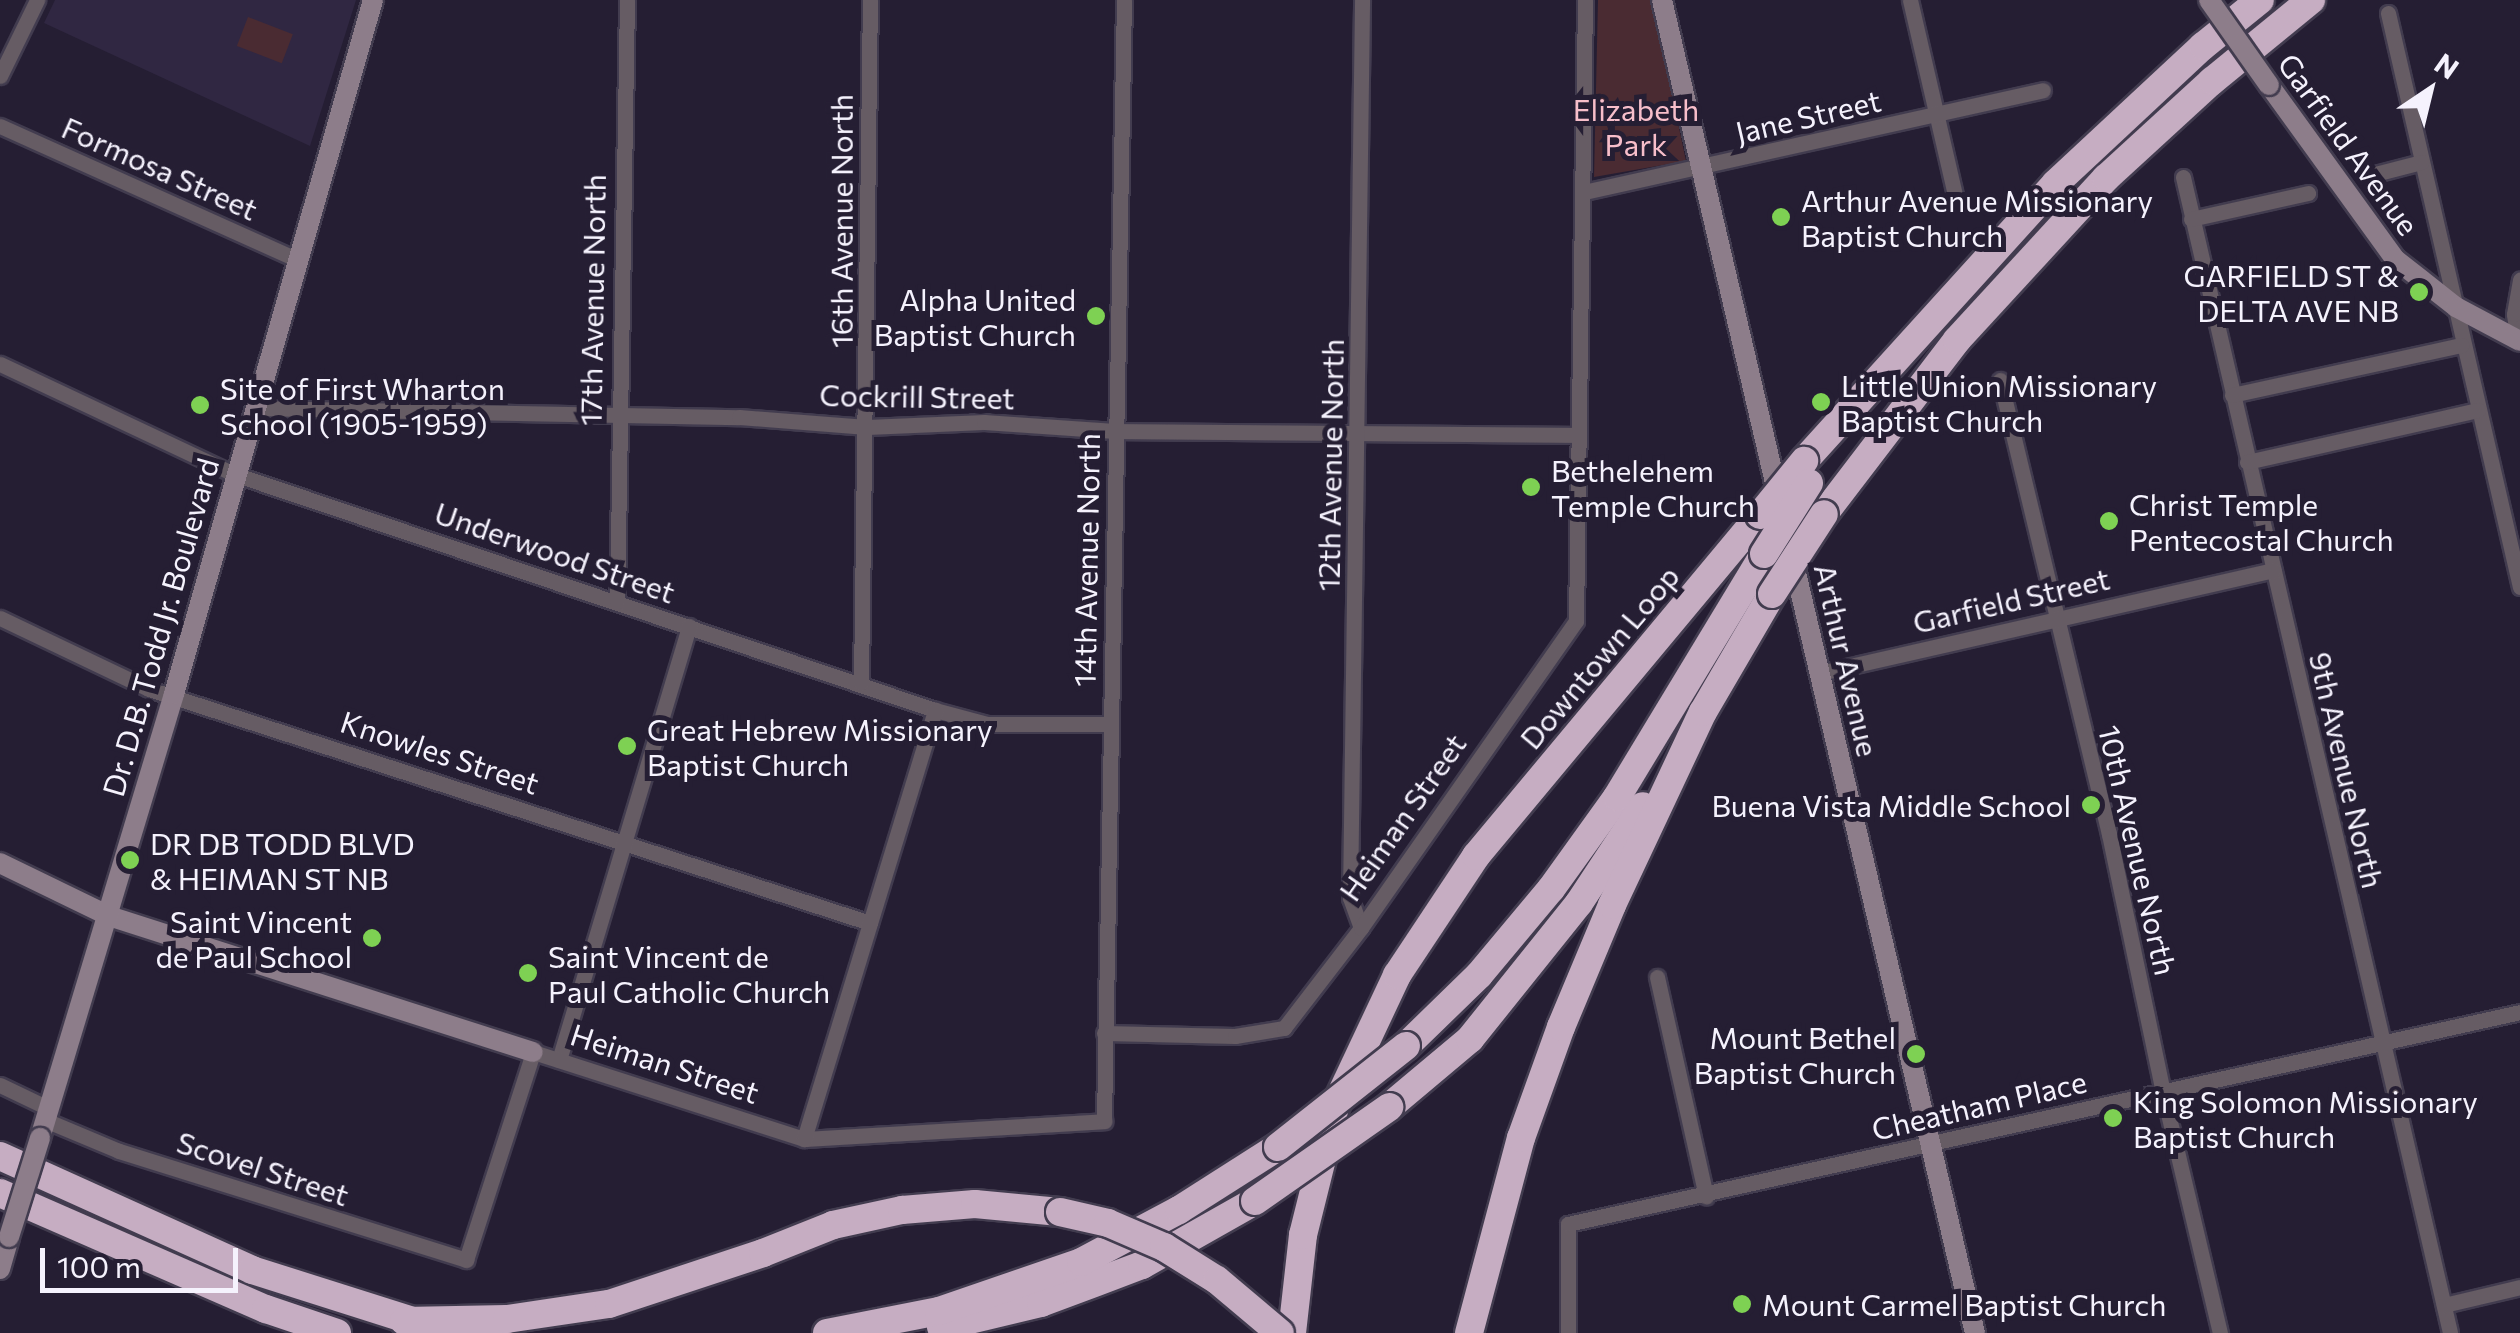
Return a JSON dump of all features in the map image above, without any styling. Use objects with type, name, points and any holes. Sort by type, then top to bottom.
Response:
[{"type":"highway","name":"Downtown Loop","points":[[1292,1333],[1303,1235],[1335,1107],[1397,975],[1476,856],[1760,515],[1806,472],[2056,183],[2190,58],[2260,0]]},
{"type":"highway","points":[[916,1333],[1042,1303],[1142,1265],[1255,1201],[1388,1107],[1470,1039],[1579,904],[1824,514],[1957,340],[2106,178],[2212,81],[2310,0]]},
{"type":"highway","points":[[826,1333],[939,1311],[1081,1262],[1179,1210],[1278,1147],[1406,1046],[1479,975],[1551,889],[1616,797],[1764,554],[1806,472]]},
{"type":"highway","points":[[1468,1333],[1521,1138],[1562,1027],[1612,905],[1703,712]]},
{"type":"highway","points":[[0,1156],[252,1270],[404,1320],[469,1333]]},
{"type":"highway","points":[[0,1193],[266,1309],[337,1333]]},
{"type":"highway","points":[[404,1320],[506,1319],[609,1304],[763,1253],[832,1225],[902,1210],[974,1204],[1060,1212],[1108,1224],[1164,1247],[1216,1280],[1280,1333]]},
{"type":"street","points":[[0,76],[37,0]]},
{"type":"street","name":"Dr. D.B. Todd Jr. Boulevard","points":[[0,1269],[174,694],[373,0]]},
{"type":"street","name":"17th Avenue North","points":[[617,602],[626,0]]},
{"type":"street","name":"16th Avenue North","points":[[862,683],[870,0]]},
{"type":"street","name":"14th Avenue North","points":[[1104,1120],[1124,0]]},
{"type":"street","name":"12th Avenue North","points":[[1362,0],[1350,898],[1362,928]]},
{"type":"street","points":[[1578,435],[1585,0]]},
{"type":"street","name":"Arthur Avenue","points":[[1662,0],[1975,1333]]},
{"type":"street","points":[[1910,0],[1955,195]]},
{"type":"street","name":"Garfield Avenue","points":[[2209,0],[2395,259],[2456,307]]},
{"type":"street","points":[[2388,14],[2520,587]]},
{"type":"street","name":"Jane Street","points":[[1584,192],[1702,169],[2043,90]]},
{"type":"street","name":"Formosa Street","points":[[0,126],[298,260]]},
{"type":"street","points":[[2375,174],[2422,162]]},
{"type":"street","name":"9th Avenue North","points":[[2183,178],[2450,1333]]},
{"type":"street","points":[[2191,219],[2308,193]]},
{"type":"street","points":[[2519,341],[2514,314],[2520,280]]},
{"type":"street","points":[[2456,307],[2519,341]]},
{"type":"street","points":[[2232,395],[2462,345]]},
{"type":"street","name":"Underwood Street","points":[[0,364],[234,474],[935,710],[987,724],[1111,724]]},
{"type":"street","name":"10th Avenue North","points":[[2000,380],[2055,622],[2109,834],[2162,1092],[2220,1333]]},
{"type":"street","name":"Cockrill Street","points":[[254,408],[617,415],[867,426],[984,422],[1115,431],[1578,435]]},
{"type":"street","points":[[2248,462],[2478,410]]},
{"type":"street","name":"Heiman Street","points":[[1104,1033],[1235,1036],[1284,1028],[1362,928],[1576,621],[1578,435]]},
{"type":"street","name":"Garfield Street","points":[[1820,672],[2273,570]]},
{"type":"street","name":"Knowles Street","points":[[0,618],[149,689],[870,922]]},
{"type":"street","points":[[559,1060],[689,626]]},
{"type":"street","points":[[804,1139],[935,710]]},
{"type":"street","name":"Heiman Street","points":[[0,862],[108,916],[804,1139],[1104,1120]]},
{"type":"street","points":[[1657,976],[1706,1197]]},
{"type":"street","name":"Cheatham Place","points":[[1568,1333],[1568,1224],[1706,1197],[2520,1012]]},
{"type":"street","name":"Scovel Street","points":[[0,1085],[45,1122],[119,1150],[466,1260],[533,1052]]},
{"type":"street","points":[[2444,1305],[2520,1288]]},
{"type":"shaded area","points":[[55,0],[356,0],[310,146],[44,23]]},
{"type":"green space","name":"Elizabeth Park","points":[[1598,0],[1652,0],[1686,161],[1594,177]]},
{"type":"green space","points":[[248,17],[293,34],[282,63],[237,46]]},
{"type":"place","name":"Arthur Avenue Missionary Baptist Church","points":[[1781,217]]},
{"type":"place","name":"GARFIELD ST & DELTA AVE NB","points":[[2419,292]]},
{"type":"place","name":"Alpha United Baptist Church","points":[[1096,316]]},
{"type":"place","name":"Little Union Missionary Baptist Church","points":[[1821,402]]},
{"type":"place","name":"Site of First Wharton School (1905-1959)","points":[[200,405]]},
{"type":"place","name":"Bethelehem Temple Church","points":[[1531,487]]},
{"type":"place","name":"Christ Temple Pentecostal Church","points":[[2109,521]]},
{"type":"place","name":"Great Hebrew Missionary Baptist Church","points":[[627,746]]},
{"type":"place","name":"Buena Vista Middle School","points":[[2091,805]]},
{"type":"place","name":"DR DB TODD BLVD & HEIMAN ST NB","points":[[130,860]]},
{"type":"place","name":"Saint Vincent de Paul School","points":[[372,938]]},
{"type":"place","name":"Saint Vincent de Paul Catholic Church","points":[[528,973]]},
{"type":"place","name":"Mount Bethel Baptist Church","points":[[1916,1054]]},
{"type":"place","name":"King Solomon Missionary Baptist Church","points":[[2113,1118]]},
{"type":"place","name":"Mount Carmel Baptist Church","points":[[1742,1304]]}]
